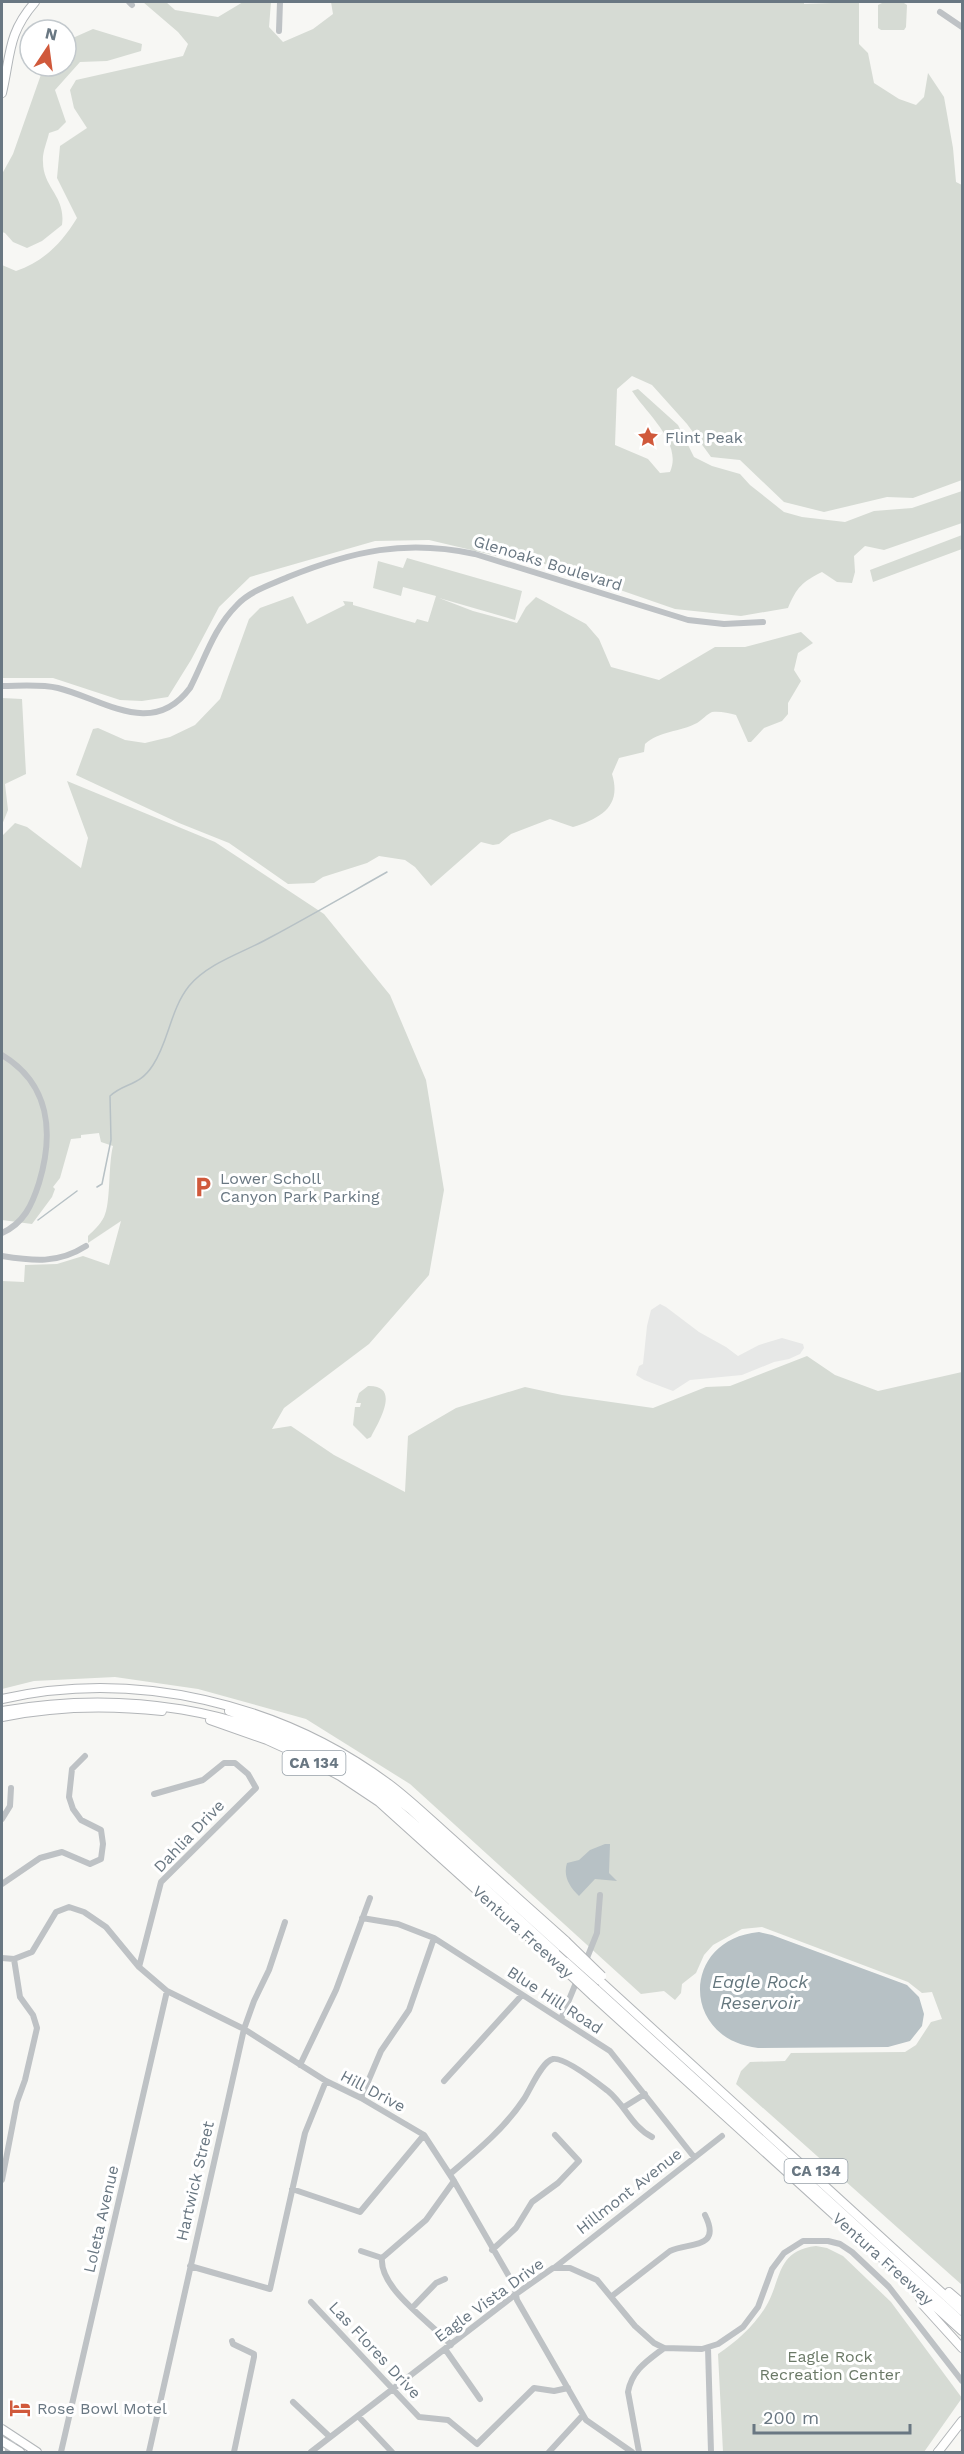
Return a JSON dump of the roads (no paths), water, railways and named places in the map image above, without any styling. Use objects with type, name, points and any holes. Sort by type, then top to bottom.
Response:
[{"type":"highway","name":"Ventura Freeway","points":[[2,1699],[59,1689],[130,1690],[196,1698],[244,1710],[313,1737],[390,1785],[564,1944],[597,1985],[633,2018],[670,2061],[963,2331]]},
{"type":"highway","points":[[2,1711],[49,1703],[86,1701],[148,1704],[179,1708],[227,1719],[288,1742],[349,1773],[383,1798],[565,1965]]},
{"type":"highway","name":"Ventura Freeway","points":[[2,1717],[59,1709],[129,1708],[208,1720],[267,1740],[340,1776],[380,1802],[565,1965],[597,1985],[633,2018],[669,2040],[963,2304]]},
{"type":"highway","points":[[669,2040],[963,2311]]},
{"type":"highway","points":[[670,2061],[963,2322]]},
{"type":"highway","points":[[914,2287],[923,2305],[963,2348]]},
{"type":"main road","points":[[2,93],[10,43],[16,28],[34,2]]},
{"type":"main road","points":[[939,2452],[963,2421]]},
{"type":"main road","points":[[2,2429],[37,2452]]},
{"type":"main road","points":[[6,2446],[20,2452]]},
{"type":"street","points":[[279,31],[280,2]]},
{"type":"street","points":[[940,12],[962,25]]},
{"type":"street","name":"Glenoaks Boulevard","points":[[2,686],[60,688],[129,713],[153,713],[165,709],[183,697],[190,688],[219,627],[247,597],[260,589],[333,560],[365,551],[444,549],[475,554],[688,620],[724,624],[763,622]]},
{"type":"street","points":[[2,1055],[18,1066],[36,1089],[44,1112],[48,1134],[47,1152],[32,1203],[27,1213],[13,1227],[2,1233]]},
{"type":"street","points":[[2,1256],[50,1260],[71,1256],[86,1246]]},
{"type":"street","points":[[2,1884],[40,1858],[62,1852],[90,1864],[100,1859],[103,1844],[101,1830],[81,1820],[73,1809],[69,1797],[72,1769],[85,1756]]},
{"type":"street","name":"Dahlia Drive","points":[[139,1967],[161,1882],[256,1788],[248,1774],[235,1762],[224,1763],[203,1780],[154,1794]]},
{"type":"street","points":[[2,1819],[10,1806],[11,1788]]},
{"type":"street","points":[[561,2019],[597,1933],[600,1895]]},
{"type":"street","points":[[300,2065],[336,1990],[370,1898]]},
{"type":"street","name":"Hill Drive","points":[[14,1959],[32,1952],[57,1912],[69,1907],[84,1912],[106,1927],[139,1967],[167,1991],[244,2029],[326,2081],[361,2098],[424,2135],[450,2174],[514,2285],[517,2300],[583,2415],[589,2424],[632,2452]]},
{"type":"street","name":"Blue Hill Road","points":[[362,1918],[399,1924],[434,1938],[610,2051],[694,2157]]},
{"type":"street","name":"Hartwick Street","points":[[149,2452],[244,2029],[269,1970],[285,1922]]},
{"type":"street","points":[[361,2098],[381,2051],[409,2010],[434,1938]]},
{"type":"street","points":[[2,1958],[14,1959],[20,1997],[33,2015],[37,2028],[25,2080],[17,2102],[2,2180]]},
{"type":"street","name":"Loleta Avenue","points":[[62,2452],[167,1991]]},
{"type":"street","points":[[444,2081],[522,1995]]},
{"type":"street","points":[[450,2174],[504,2126],[523,2100],[537,2075],[553,2059],[564,2061],[609,2092],[638,2128],[652,2137]]},
{"type":"street","points":[[190,2266],[270,2289],[305,2133],[326,2081]]},
{"type":"street","points":[[624,2108],[645,2094]]},
{"type":"street","points":[[292,2189],[360,2212],[424,2135]]},
{"type":"street","points":[[492,2250],[516,2228],[532,2202],[558,2182],[579,2161],[555,2135]]},
{"type":"street","name":"Hillmont Avenue","points":[[553,2268],[722,2136]]},
{"type":"street","points":[[454,2181],[426,2220],[382,2258],[381,2267],[384,2276],[412,2308],[438,2330],[480,2399]]},
{"type":"street","points":[[612,2296],[670,2252],[680,2247],[704,2242],[710,2231],[705,2215]]},
{"type":"street","points":[[639,2452],[628,2392],[635,2371],[664,2348],[685,2350],[708,2348],[743,2327],[758,2307],[772,2269],[784,2253],[804,2241],[828,2241],[840,2244],[852,2252],[889,2287],[963,2381]]},
{"type":"street","points":[[361,2251],[382,2258]]},
{"type":"street","name":"Eagle Vista Drive","points":[[311,2452],[553,2268],[570,2268],[581,2271],[597,2280],[635,2326],[654,2343],[664,2348]]},
{"type":"street","points":[[412,2308],[436,2283],[445,2279]]},
{"type":"street","name":"Las Flores Drive","points":[[311,2302],[419,2417],[448,2420],[477,2444],[534,2388],[554,2391],[568,2388]]},
{"type":"street","points":[[232,2341],[233,2344],[254,2354],[234,2452]]},
{"type":"street","points":[[708,2348],[711,2452]]},
{"type":"street","points":[[293,2402],[330,2438]]},
{"type":"street","points":[[549,2452],[583,2415]]},
{"type":"street","points":[[358,2416],[392,2452]]},
{"type":"street","points":[[6,2446],[16,2440]]},
{"type":"water","points":[[610,1844],[609,1873],[617,1881],[595,1879],[579,1896],[568,1881],[567,1863],[579,1860],[590,1850]]},
{"type":"water","name":"Eagle Rock Reservoir","points":[[759,1932],[907,1985],[919,1997],[924,2014],[922,2026],[910,2041],[888,2047],[758,2048],[732,2041],[714,2027],[703,2009],[700,1989],[704,1969],[715,1952],[733,1939]]},
{"type":"waterway","points":[[97,1187],[102,1184],[111,1140],[110,1096],[148,1072],[163,1046],[178,1005],[189,986],[217,964],[271,937],[387,872]]},
{"type":"waterway","points":[[38,1220],[77,1191]]},
{"type":"place","name":"Flint Peak","points":[[648,437]]},
{"type":"place","name":"Lower Scholl Canyon Park Parking","points":[[203,1187]]},
{"type":"place","name":"Rose Bowl Motel","points":[[20,2408]]},
{"type":"park label","name":"Eagle Rock Recreation Center","points":[[830,2365]]}]
